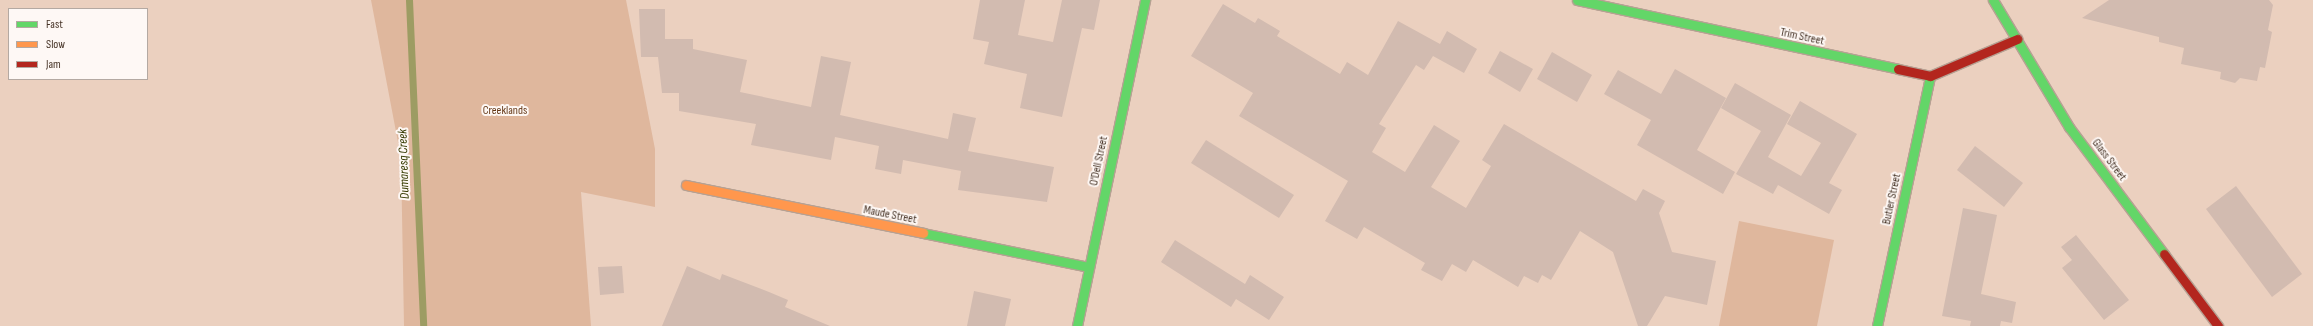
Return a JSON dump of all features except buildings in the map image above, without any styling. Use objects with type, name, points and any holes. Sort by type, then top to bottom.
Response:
[{"type":"street","name":"O'Dell Street","points":[[1077,326],[1144,0]]},
{"type":"street","name":"Trim Street","points":[[1577,0],[1930,76]]},
{"type":"street","name":"Glass Street","points":[[1993,0],[2069,127],[2218,326]]},
{"type":"street","points":[[1930,76],[2017,39]]},
{"type":"street","name":"Butler Street","points":[[1877,326],[1930,76]]},
{"type":"street","name":"Maude Street","points":[[686,185],[1089,267]]},
{"type":"green space","name":"Creeklands","points":[[371,0],[626,0],[655,149],[655,207],[581,192],[591,326],[404,326],[401,158]]},
{"type":"green space","points":[[1739,221],[1834,240],[1817,326],[1719,326]]},
{"type":"waterway","name":"Dumaresq Creek","points":[[409,0],[423,326]]},
{"type":"traffic: fast","points":[[1077,326],[1145,0]]},
{"type":"traffic: fast","points":[[1577,0],[1898,69]]},
{"type":"traffic: fast","points":[[1993,0],[2069,127],[2164,254]]},
{"type":"traffic: fast","points":[[1877,326],[1930,76]]},
{"type":"traffic: fast","points":[[923,233],[1089,267]]},
{"type":"traffic: slow","points":[[686,185],[923,233]]},
{"type":"traffic: jam","points":[[1898,69],[1930,76],[2017,39]]},
{"type":"traffic: jam","points":[[2164,254],[2218,326]]}]
